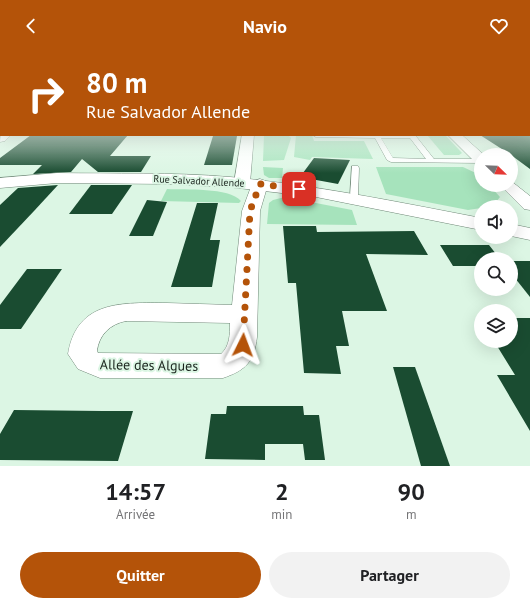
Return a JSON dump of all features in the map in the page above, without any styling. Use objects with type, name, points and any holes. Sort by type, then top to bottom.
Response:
[{"type":"street","name":"Allée des Algues","points":[[244,314],[126,312],[112,314],[101,320],[92,328],[85,342],[82,354],[88,361],[100,366],[223,366],[233,361],[243,345],[251,184],[248,136]]},
{"type":"street","points":[[455,136],[474,154]]},
{"type":"street","name":"Rue Salvador Allende","points":[[0,176],[169,179],[251,184],[299,189],[354,198],[474,223]]},
{"type":"street","name":"Rue Salvador Allende","points":[[0,183],[57,178]]},
{"type":"street","points":[[516,192],[530,205]]},
{"type":"street","points":[[518,231],[530,234]]},
{"type":"lane","points":[[377,136],[392,160],[474,161]]},
{"type":"lane","points":[[377,136],[412,136],[432,161]]},
{"type":"lane","points":[[354,198],[355,168]]},
{"type":"green space","points":[[264,136],[289,136],[291,138],[284,160],[263,161]]},
{"type":"green space","points":[[296,136],[312,136],[314,141],[364,141],[373,159],[312,157],[310,160],[294,157]]},
{"type":"green space","points":[[428,136],[446,136],[462,153],[459,155],[444,155]]},
{"type":"green space","points":[[263,167],[283,168],[282,178],[269,178],[264,175]]},
{"type":"green space","points":[[376,167],[463,167],[474,172],[474,192],[495,192],[500,197],[498,200],[474,200],[474,209],[468,210],[386,194]]},
{"type":"green space","points":[[167,189],[217,191],[227,193],[241,201],[239,203],[161,201]]},
{"type":"green space","points":[[285,197],[352,210],[357,225],[267,224],[269,203],[273,200]]},
{"type":"building","points":[[30,136],[127,136],[110,156],[151,156],[141,172],[98,172],[82,159],[71,172],[33,174],[42,165],[0,165],[0,158]]},
{"type":"building","points":[[213,136],[237,136],[232,165],[204,165]]},
{"type":"building","points":[[482,136],[530,136],[530,169],[518,160],[518,148],[500,148]]},
{"type":"building","points":[[314,158],[350,160],[338,184],[300,177]]},
{"type":"building","points":[[58,185],[0,247],[0,205],[18,188]]},
{"type":"building","points":[[91,185],[132,185],[112,214],[69,214]]},
{"type":"building","points":[[147,200],[167,202],[153,236],[129,236]]},
{"type":"building","points":[[197,203],[218,203],[210,240],[220,240],[212,287],[171,287]]},
{"type":"building","points":[[283,226],[316,226],[317,232],[414,231],[428,255],[366,254],[387,311],[342,311],[349,346],[336,346],[341,374],[304,373],[296,283],[288,283]]},
{"type":"building","points":[[440,245],[489,245],[494,252],[474,252],[474,266],[453,266]]},
{"type":"building","points":[[518,261],[530,261],[530,297],[518,282]]},
{"type":"building","points":[[27,269],[62,269],[21,329],[0,329],[0,305]]},
{"type":"building","points":[[518,318],[530,318],[530,431],[497,375],[515,375],[498,348],[518,348]]},
{"type":"building","points":[[393,367],[415,367],[450,466],[421,466]]},
{"type":"building","points":[[227,406],[303,406],[304,415],[319,415],[325,460],[305,460],[303,444],[265,444],[265,460],[205,459],[211,414],[226,414]]},
{"type":"building","points":[[14,410],[133,411],[118,461],[0,460],[0,434]]},
{"type":"route","points":[[243,345],[250,211],[253,202],[260,184],[299,189]]}]
